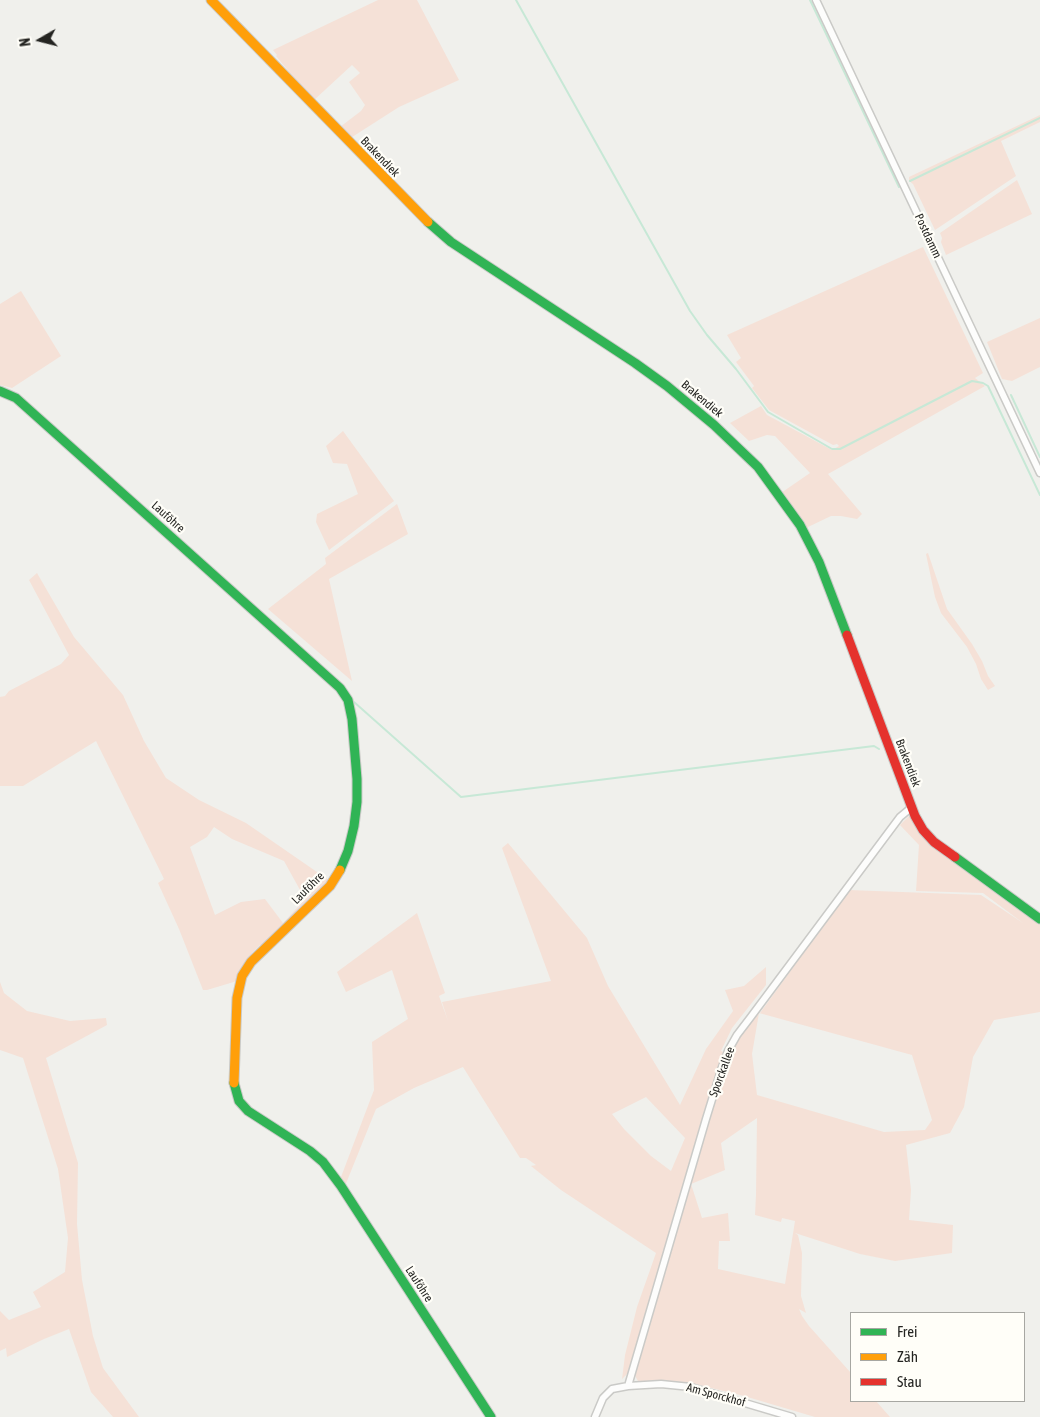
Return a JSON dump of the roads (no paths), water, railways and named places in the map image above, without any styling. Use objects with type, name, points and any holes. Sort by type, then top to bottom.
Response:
[{"type":"street","name":"Brakendiek","points":[[211,0],[430,224],[451,242],[636,363],[714,425],[758,467],[800,525],[819,562],[912,807],[923,830],[934,842],[1040,919]]},
{"type":"street","name":"Postdamm","points":[[816,0],[1040,473]]},
{"type":"street","name":"Lauföhre","points":[[0,391],[24,404],[340,688],[348,700],[352,719],[357,779],[354,826],[348,851],[341,869],[330,886],[251,962],[242,976],[237,998],[234,1085],[239,1101],[248,1111],[310,1151],[323,1162],[341,1186],[491,1417]]},
{"type":"street","name":"Sporckallee","points":[[628,1386],[706,1119],[728,1051],[750,1018],[900,817],[912,807]]},
{"type":"street","name":"Am Sporckhof","points":[[595,1417],[603,1398],[612,1389],[661,1384],[691,1387],[792,1417]]},
{"type":"waterway","points":[[516,0],[690,311],[768,412],[832,449],[840,449],[972,381],[983,383],[988,386],[1040,495]]},
{"type":"waterway","points":[[810,0],[899,187]]},
{"type":"waterway","points":[[910,181],[1040,118]]},
{"type":"waterway","points":[[1011,395],[1040,457]]},
{"type":"waterway","points":[[354,702],[461,797],[874,746],[879,749]]}]
